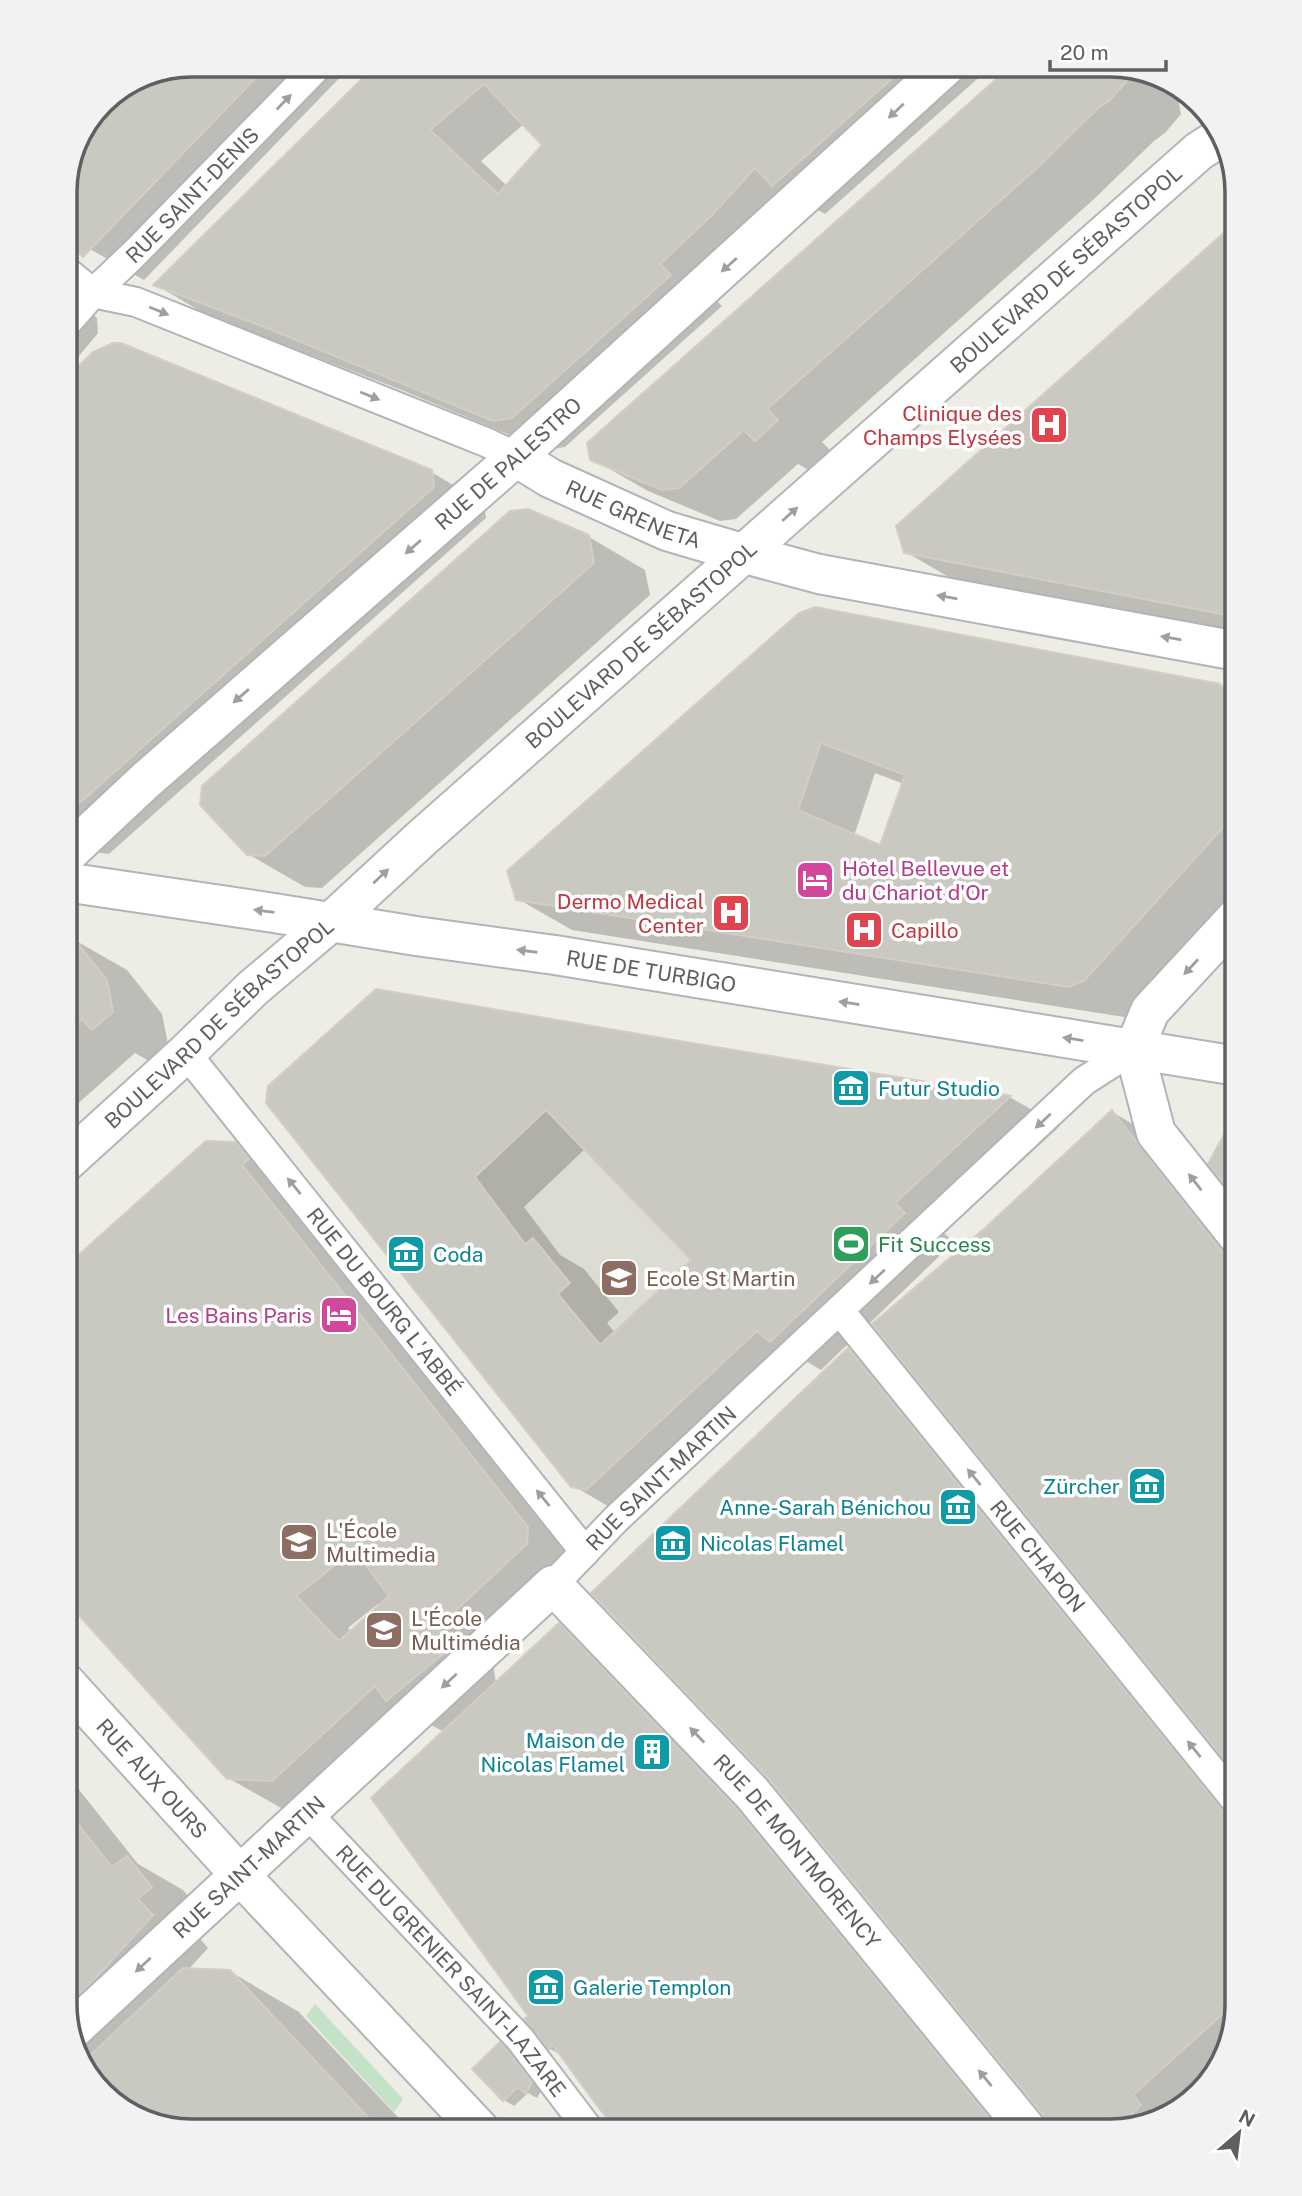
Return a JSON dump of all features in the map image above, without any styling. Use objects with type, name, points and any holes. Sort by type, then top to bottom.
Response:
[{"type":"street","name":"RUE SAINT-DENIS","points":[[77,312],[307,77]]},
{"type":"street","name":"RUE DE PALESTRO","points":[[77,845],[145,780],[516,457],[934,77]]},
{"type":"street","name":"BOULEVARD DE SÉBASTOPOL","points":[[77,1152],[253,988],[331,922],[423,836],[1199,151],[1213,142]]},
{"type":"street","name":"RUE GRENETA","points":[[77,280],[93,293],[136,302],[488,443],[550,478],[667,531],[819,574],[1225,647]]},
{"type":"street","name":"RUE DE TURBIGO","points":[[77,884],[555,955],[1225,1064]]},
{"type":"street","points":[[1225,930],[1150,1011],[1134,1049],[1157,1133],[1225,1220]]},
{"type":"street","name":"RUE SAINT-MARTIN","points":[[79,2024],[553,1585],[616,1519],[1084,1081],[1134,1049]]},
{"type":"street","name":"RUE DU BOURG L'ABBÉ","points":[[186,1053],[585,1552]]},
{"type":"street","name":"RUE CHAPON","points":[[840,1311],[1225,1787]]},
{"type":"street","name":"RUE DE MONTMORENCY","points":[[553,1585],[752,1793],[1018,2119]]},
{"type":"street","name":"RUE AUX OURS","points":[[77,1695],[240,1875]]},
{"type":"street","name":"RUE DU GRENIER SAINT-LAZARE","points":[[307,1813],[520,2039],[581,2119]]},
{"type":"street","points":[[240,1875],[470,2119]]},
{"type":"shaded area","name":"Ecole St Martin","points":[[519,1080],[758,1331],[597,1479],[423,1157]]},
{"type":"green space","points":[[315,2004],[403,2099],[394,2112],[306,2016]]},
{"type":"building","points":[[256,77],[83,257],[77,251],[77,184],[81,162],[96,128],[111,111],[128,96],[169,79]]},
{"type":"building","points":[[364,77],[894,77],[772,186],[755,168],[711,216],[660,264],[671,275],[512,418],[493,421],[267,328],[153,285]],"holes":[[[484,84],[542,145],[498,194],[430,130]]]},
{"type":"building","points":[[999,77],[1129,78],[1037,168],[767,409],[778,420],[755,441],[744,430],[679,488],[662,490],[590,460],[587,443]]},
{"type":"building","points":[[1225,232],[1225,615],[904,553],[896,526]]},
{"type":"building","points":[[113,343],[121,343],[432,470],[434,487],[77,805],[77,367],[93,352]]},
{"type":"building","points":[[528,509],[589,535],[594,563],[265,856],[247,855],[200,805],[202,786],[510,511]]},
{"type":"building","points":[[815,607],[1220,684],[1225,690],[1225,825],[1084,981],[1069,987],[516,900],[507,871],[799,613]],"holes":[[[821,743],[905,775],[880,845],[798,810]]]},
{"type":"building","points":[[77,943],[107,980],[113,1012],[92,1030],[82,1019],[77,1023]]},
{"type":"building","points":[[376,989],[1011,1096],[895,1203],[905,1213],[770,1342],[757,1331],[586,1490],[571,1487],[266,1103],[268,1086]],"holes":[[[546,1110],[691,1260],[600,1345],[558,1294],[570,1283],[533,1238],[525,1244],[475,1177]]]},
{"type":"building","points":[[1112,1110],[1225,1253],[1225,1761],[872,1324],[985,1228]]},
{"type":"building","points":[[1225,1133],[1225,1185],[1208,1164]]},
{"type":"building","points":[[206,1141],[236,1142],[249,1159],[242,1165],[528,1527],[527,1544],[439,1626],[443,1654],[386,1701],[375,1686],[272,1781],[227,1779],[77,1613],[77,1256]],"holes":[[[354,1550],[389,1596],[339,1641],[296,1596]]]},
{"type":"building","points":[[848,1348],[1225,1813],[1224,2012],[1133,2095],[1141,2105],[1129,2117],[1046,2119],[769,1779],[591,1593]]},
{"type":"building","points":[[559,1623],[736,1808],[990,2119],[608,2119],[552,2044],[549,2050],[524,2019],[528,2016],[371,1798]]},
{"type":"building","points":[[77,1823],[112,1867],[127,1856],[152,1887],[138,1899],[153,1915],[77,1995]]},
{"type":"building","points":[[183,1968],[230,1970],[370,2119],[169,2117],[141,2107],[116,2091],[105,2080],[90,2056]]},
{"type":"building","points":[[500,2042],[532,2082],[526,2094],[518,2087],[503,2101],[472,2069]]},
{"type":"place","name":"Clinique des Champs Elysées","points":[[1049,425]]},
{"type":"place","name":"Hôtel Bellevue et du Chariot d'Or","points":[[815,880]]},
{"type":"place","name":"Dermo Medical Center","points":[[731,913]]},
{"type":"place","name":"Capillo","points":[[864,930]]},
{"type":"place","name":"Futur Studio","points":[[851,1088]]},
{"type":"place","name":"Fit Success","points":[[851,1244]]},
{"type":"place","name":"Coda","points":[[406,1254]]},
{"type":"place","name":"Ecole St Martin","points":[[619,1278]]},
{"type":"place","name":"Les Bains Paris","points":[[339,1315]]},
{"type":"place","name":"Zürcher","points":[[1147,1486]]},
{"type":"place","name":"Anne-Sarah Bénichou","points":[[958,1507]]},
{"type":"place","name":"L'École Multimedia","points":[[299,1542]]},
{"type":"place","name":"Nicolas Flamel","points":[[673,1543]]},
{"type":"place","name":"L'École Multimédia","points":[[384,1630]]},
{"type":"place","name":"Maison de Nicolas Flamel","points":[[652,1752]]},
{"type":"place","name":"Galerie Templon","points":[[546,1987]]}]
